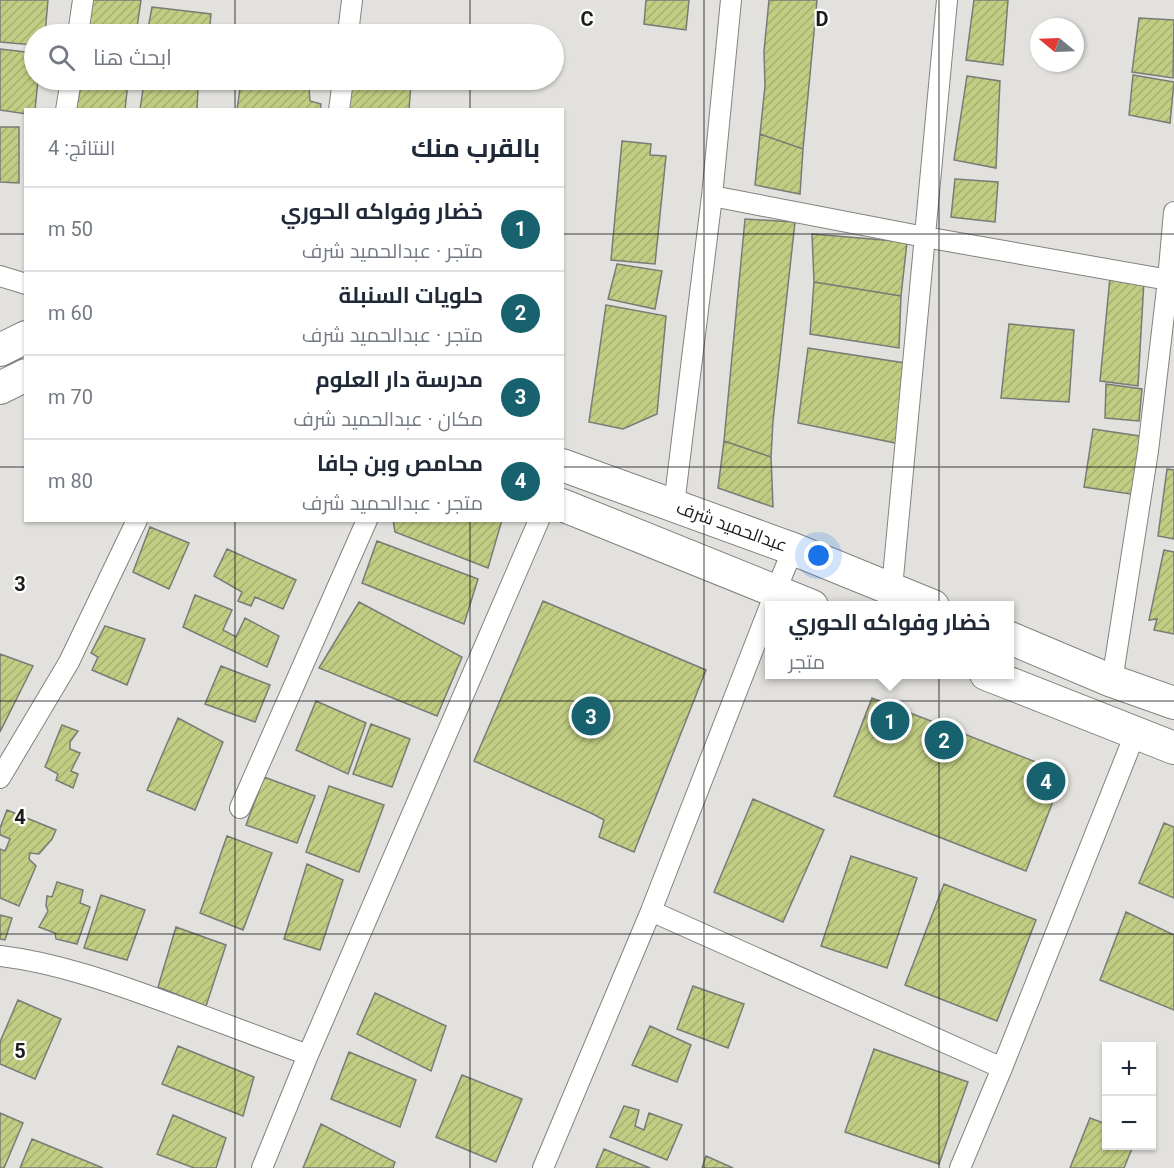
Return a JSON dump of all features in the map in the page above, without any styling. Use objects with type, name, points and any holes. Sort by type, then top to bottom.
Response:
[{"type":"main road","points":[[0,350],[24,338]]},
{"type":"main road","points":[[0,388],[24,376]]},
{"type":"main road","name":"عبدالحميد شرف","points":[[564,466],[794,549],[922,601]]},
{"type":"main road","points":[[564,506],[772,601]]},
{"type":"main road","points":[[1014,640],[1112,681],[1174,703]]},
{"type":"main road","points":[[996,679],[1174,748]]},
{"type":"street","points":[[79,24],[83,0]]},
{"type":"street","points":[[349,24],[352,0]]},
{"type":"street","points":[[674,505],[712,196],[731,0]]},
{"type":"street","points":[[892,588],[947,0]]},
{"type":"street","points":[[66,108],[69,90]]},
{"type":"street","points":[[339,108],[342,90]]},
{"type":"street","points":[[712,196],[925,237],[1171,280]]},
{"type":"street","points":[[1112,681],[1148,451],[1171,280],[1174,212]]},
{"type":"street","points":[[0,276],[24,283]]},
{"type":"street","points":[[0,777],[69,662],[136,522]]},
{"type":"street","points":[[240,808],[366,522]]},
{"type":"street","points":[[262,1168],[308,1055],[538,522]]},
{"type":"street","points":[[772,601],[794,549]]},
{"type":"street","points":[[543,1168],[651,911],[765,619]]},
{"type":"street","points":[[960,1168],[1135,734]]},
{"type":"street","points":[[651,911],[1002,1068]]},
{"type":"street","points":[[0,956],[88,975],[308,1055]]},
{"type":"building","points":[[0,0],[48,0],[46,24],[24,24],[24,44],[0,42]]},
{"type":"building","points":[[92,0],[141,0],[137,24],[88,24]]},
{"type":"building","points":[[646,0],[689,0],[686,30],[644,24]]},
{"type":"building","points":[[769,0],[817,0],[803,149],[760,134]]},
{"type":"building","points":[[974,0],[1008,0],[1003,65],[966,60]]},
{"type":"building","points":[[152,7],[211,14],[210,24],[149,24]]},
{"type":"building","points":[[1139,18],[1174,20],[1173,78],[1132,72]]},
{"type":"building","points":[[0,49],[24,52],[24,90],[37,90],[35,108],[24,108],[24,114],[0,110]]},
{"type":"building","points":[[1133,75],[1174,82],[1170,123],[1129,115]]},
{"type":"building","points":[[967,76],[1000,81],[996,168],[954,160]]},
{"type":"building","points":[[80,90],[127,90],[125,108],[76,108]]},
{"type":"building","points":[[143,90],[198,90],[197,108],[140,108]]},
{"type":"building","points":[[240,90],[309,90],[310,101],[321,104],[320,108],[237,108]]},
{"type":"building","points":[[343,90],[410,90],[409,108],[342,108]]},
{"type":"building","points":[[0,127],[19,127],[19,183],[0,182]]},
{"type":"building","points":[[760,134],[803,149],[800,194],[755,185]]},
{"type":"building","points":[[622,141],[651,144],[650,155],[666,156],[655,264],[611,260]]},
{"type":"building","points":[[955,179],[998,182],[995,222],[951,217]]},
{"type":"building","points":[[745,219],[795,222],[771,457],[724,441]]},
{"type":"building","points":[[812,234],[907,242],[901,296],[814,282]]},
{"type":"building","points":[[617,264],[662,271],[655,309],[608,299]]},
{"type":"building","points":[[1110,277],[1144,280],[1138,386],[1100,381]]},
{"type":"building","points":[[814,282],[901,296],[899,348],[810,334]]},
{"type":"building","points":[[606,305],[666,316],[657,414],[623,429],[589,422]]},
{"type":"building","points":[[1009,324],[1074,330],[1069,402],[1001,398]]},
{"type":"building","points":[[808,348],[905,363],[900,444],[798,423]]},
{"type":"building","points":[[1106,384],[1142,389],[1139,421],[1105,418]]},
{"type":"building","points":[[1093,429],[1146,437],[1137,495],[1084,487]]},
{"type":"building","points":[[724,441],[771,457],[773,507],[718,488]]},
{"type":"building","points":[[1167,469],[1174,470],[1174,539],[1158,536]]},
{"type":"building","points":[[393,522],[501,522],[488,568],[395,532]]},
{"type":"building","points":[[150,527],[189,543],[169,589],[133,572]]},
{"type":"building","points":[[377,541],[478,579],[464,624],[362,583]]},
{"type":"building","points":[[227,549],[296,580],[283,609],[255,597],[251,606],[238,601],[242,592],[214,576]]},
{"type":"building","points":[[1164,550],[1174,552],[1174,634],[1154,630],[1157,619],[1149,620]]},
{"type":"building","points":[[195,595],[232,610],[223,630],[236,637],[245,618],[279,636],[267,667],[183,627]]},
{"type":"building","points":[[543,601],[706,670],[634,852],[599,837],[604,820],[474,761]]},
{"type":"building","points":[[359,602],[462,657],[437,716],[319,668]]},
{"type":"building","points":[[105,626],[145,639],[127,685],[92,670],[98,657],[91,653]]},
{"type":"building","points":[[0,654],[33,666],[0,732]]},
{"type":"building","points":[[221,666],[270,685],[255,722],[205,704]]},
{"type":"building","points":[[872,698],[1064,773],[1026,871],[834,796]]},
{"type":"building","points":[[316,701],[366,723],[348,774],[296,750]]},
{"type":"building","points":[[178,718],[223,742],[195,810],[147,790]]},
{"type":"building","points":[[371,724],[410,739],[392,787],[353,774]]},
{"type":"building","points":[[62,725],[78,731],[70,742],[70,749],[80,753],[71,771],[78,774],[73,788],[56,780],[58,774],[45,767]]},
{"type":"building","points":[[264,777],[315,796],[297,843],[246,825]]},
{"type":"building","points":[[329,786],[384,805],[359,872],[306,852]]},
{"type":"building","points":[[753,799],[824,830],[783,922],[714,892]]},
{"type":"building","points":[[7,810],[56,830],[52,839],[39,854],[30,853],[29,859],[36,866],[19,906],[0,898],[0,849],[5,851],[10,839],[0,835],[0,828]]},
{"type":"building","points":[[1164,823],[1174,827],[1174,898],[1139,883]]},
{"type":"building","points":[[227,836],[272,853],[243,930],[200,913]]},
{"type":"building","points":[[851,856],[917,878],[887,968],[821,946]]},
{"type":"building","points":[[307,864],[343,880],[320,950],[284,939]]},
{"type":"building","points":[[57,882],[83,890],[80,903],[90,907],[77,944],[56,939],[55,933],[39,927],[48,911],[47,896],[52,897]]},
{"type":"building","points":[[944,884],[1036,920],[997,1021],[905,985]]},
{"type":"building","points":[[101,895],[145,910],[127,960],[84,948]]},
{"type":"building","points":[[1126,912],[1174,935],[1174,1010],[1100,980]]},
{"type":"building","points":[[0,915],[12,918],[5,940],[0,939]]},
{"type":"building","points":[[176,927],[226,945],[206,1006],[158,987]]},
{"type":"building","points":[[693,986],[744,1004],[728,1048],[677,1029]]},
{"type":"building","points":[[375,993],[446,1026],[431,1071],[357,1034]]},
{"type":"building","points":[[18,1000],[61,1019],[35,1079],[0,1064],[0,1042]]},
{"type":"building","points":[[650,1026],[691,1045],[677,1082],[632,1065]]},
{"type":"building","points":[[178,1046],[254,1077],[243,1116],[162,1084]]},
{"type":"building","points":[[874,1049],[968,1082],[939,1164],[845,1132]]},
{"type":"building","points":[[349,1052],[416,1080],[400,1127],[331,1099]]},
{"type":"building","points":[[462,1075],[522,1099],[496,1162],[436,1137]]},
{"type":"building","points":[[624,1106],[639,1110],[635,1126],[644,1130],[649,1113],[682,1125],[667,1160],[610,1137]]},
{"type":"building","points":[[0,1113],[23,1123],[4,1168],[0,1168]]},
{"type":"building","points":[[173,1115],[226,1138],[216,1168],[194,1168],[157,1154]]},
{"type":"building","points":[[1090,1118],[1102,1122],[1102,1150],[1131,1150],[1124,1168],[1070,1168]]},
{"type":"building","points":[[321,1124],[395,1162],[393,1168],[303,1168]]},
{"type":"building","points":[[32,1139],[103,1168],[20,1168]]},
{"type":"building","points":[[604,1149],[650,1168],[596,1168]]},
{"type":"building","points":[[706,1156],[733,1168],[702,1168]]},
{"type":"place","name":"مدرسة دار العلوم","points":[[591,716]]},
{"type":"place","name":"خضار وفواكه الحوري","points":[[890,721]]},
{"type":"place","name":"حلويات السنبلة","points":[[944,740]]},
{"type":"place","name":"محامص وبن جافا","points":[[1046,781]]}]
